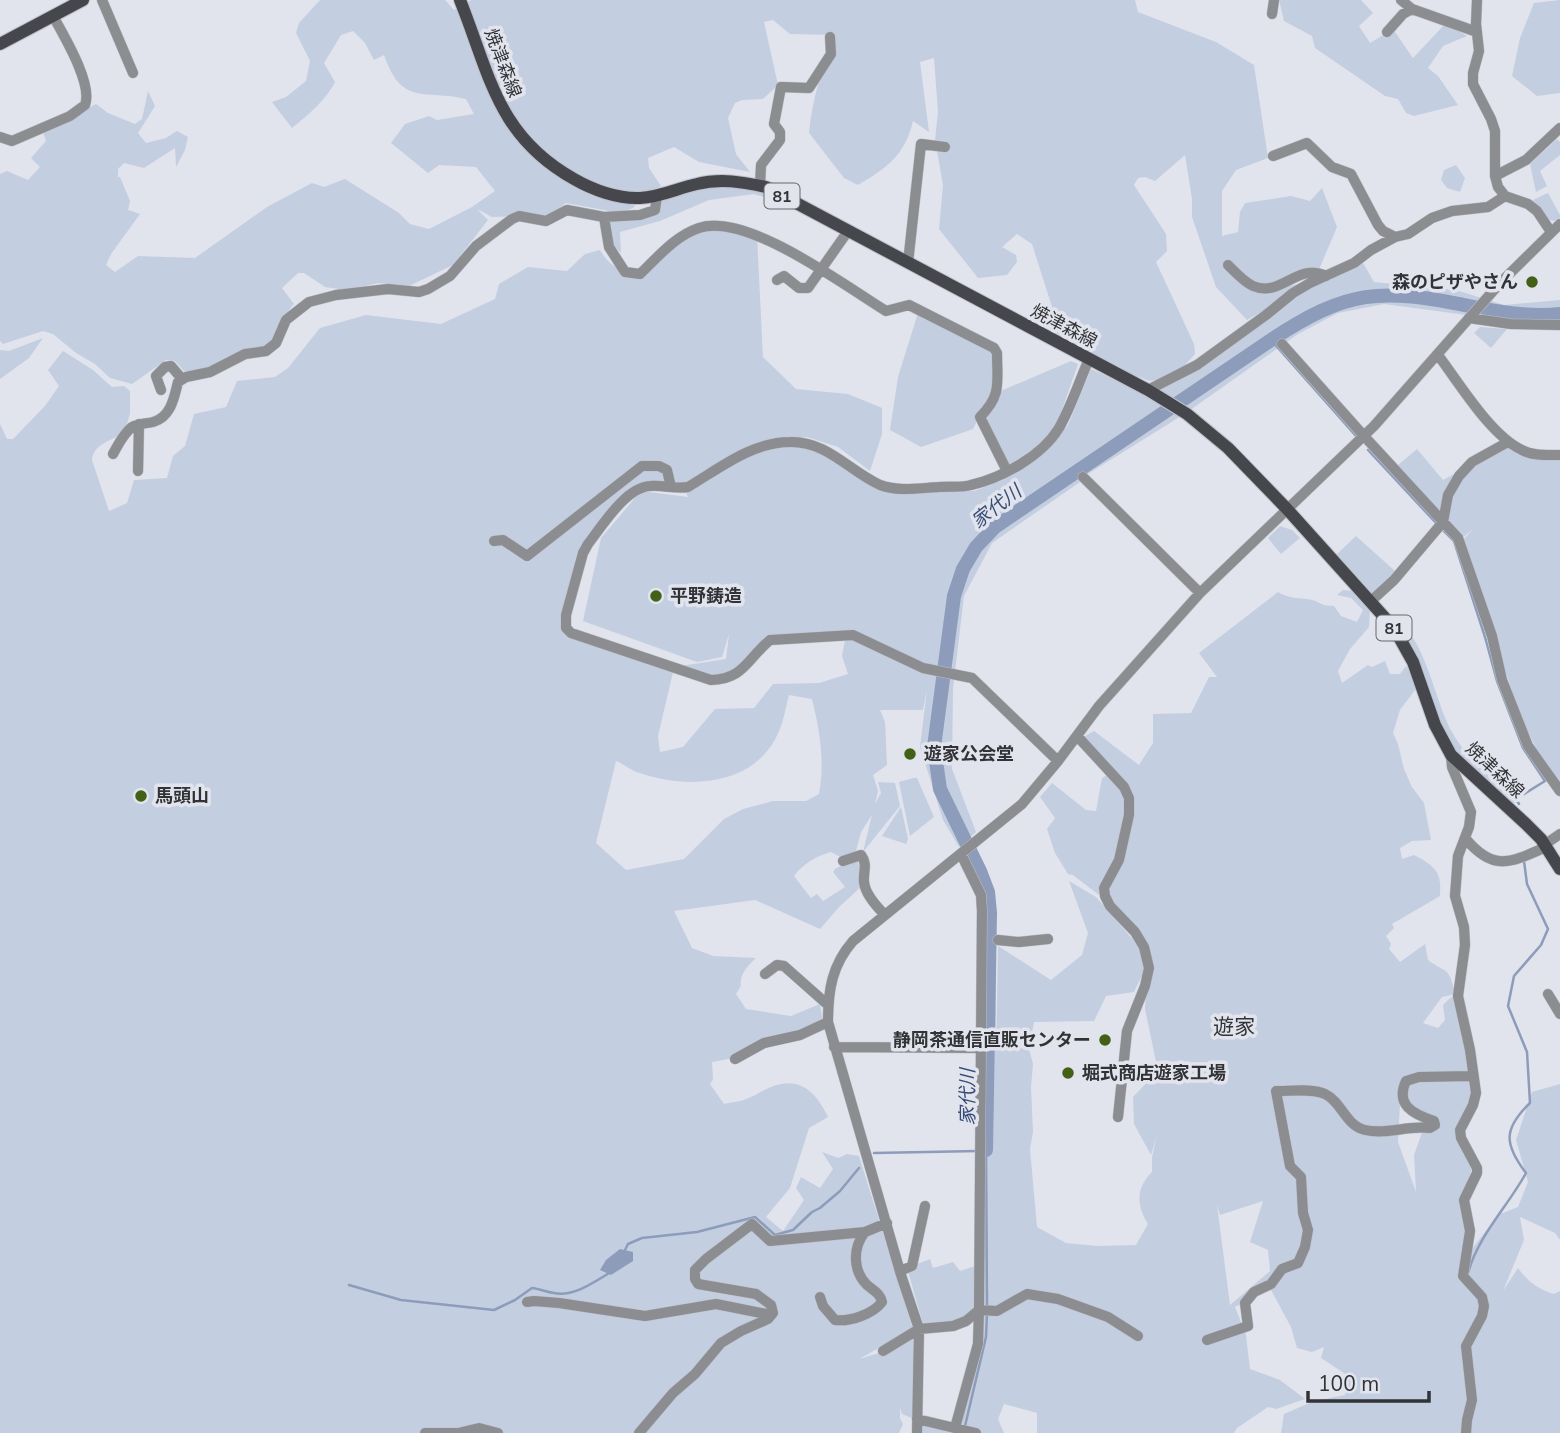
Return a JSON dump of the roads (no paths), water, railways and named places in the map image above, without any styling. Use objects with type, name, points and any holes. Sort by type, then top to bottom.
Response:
[{"type":"main road","points":[[0,44],[83,0]]},
{"type":"main road","name":"焼津森線","points":[[460,0],[501,108],[539,155],[567,175],[600,191],[627,198],[657,197],[712,181],[730,180],[760,186],[1148,390],[1188,414],[1228,448],[1287,509],[1394,628],[1413,662],[1435,725],[1451,755],[1520,817],[1545,846],[1560,869]]},
{"type":"street","points":[[102,0],[132,73]]},
{"type":"street","points":[[1272,13],[1274,0]]},
{"type":"street","points":[[1401,0],[1412,9],[1477,32]]},
{"type":"street","points":[[1478,0],[1479,51],[1473,84],[1495,131],[1495,176],[1498,187],[1505,196],[1528,204],[1537,211],[1551,232]]},
{"type":"street","points":[[1387,32],[1403,14],[1412,9]]},
{"type":"street","points":[[0,137],[12,141],[70,116],[85,105],[88,91],[53,16]]},
{"type":"street","points":[[760,186],[761,165],[780,140],[780,132],[774,124],[780,87],[809,88],[831,54],[830,37]]},
{"type":"street","points":[[1495,176],[1526,160],[1560,128]]},
{"type":"street","points":[[1273,156],[1307,143],[1332,167],[1351,174],[1378,225],[1395,237]]},
{"type":"street","points":[[908,263],[920,144],[945,147]]},
{"type":"street","points":[[1148,390],[1197,365],[1293,293],[1354,263],[1395,237],[1408,233],[1442,214],[1488,207],[1505,196]]},
{"type":"street","points":[[113,454],[129,429],[152,422],[167,413],[172,406],[178,382],[210,372],[246,354],[266,351],[276,343],[286,320],[309,302],[335,295],[387,289],[419,292],[450,276],[476,246],[519,216],[546,221],[567,210],[604,216],[640,215],[655,210],[657,197]]},
{"type":"street","points":[[604,216],[609,247],[625,272],[640,274],[675,241],[699,228],[733,228],[767,239],[886,311],[909,305],[995,348],[998,391],[992,405],[980,417],[1007,471]]},
{"type":"street","points":[[916,1432],[919,1329],[828,1022],[832,976],[841,954],[853,941],[1022,804],[1078,737],[1099,706],[1200,593],[1364,436],[1483,302],[1560,223]]},
{"type":"street","points":[[777,280],[784,276],[799,288],[808,288],[848,231]]},
{"type":"street","points":[[1227,265],[1250,285],[1271,290],[1309,272],[1326,276]]},
{"type":"street","points":[[1472,315],[1511,324],[1560,325]]},
{"type":"street","points":[[1282,344],[1440,526],[1458,538],[1492,636],[1502,680],[1528,746],[1560,791]]},
{"type":"street","points":[[1438,355],[1496,431],[1508,442],[1523,452],[1560,455]]},
{"type":"street","points":[[1058,761],[972,678],[935,671],[853,635],[770,640],[734,676],[711,680],[571,633],[566,628],[566,615],[583,553],[628,496],[638,488],[649,485],[688,486],[755,448],[793,441],[827,450],[874,482],[886,487],[902,489],[967,486],[1007,471],[1043,447],[1059,429],[1089,359]]},
{"type":"street","points":[[161,390],[156,376],[165,367],[171,366],[182,379]]},
{"type":"street","points":[[138,471],[139,424]]},
{"type":"street","points":[[1371,601],[1394,580],[1440,526],[1448,495],[1459,476],[1472,462],[1508,442]]},
{"type":"street","points":[[494,541],[503,540],[527,556],[642,466],[659,466],[667,470],[671,487]]},
{"type":"street","points":[[1083,477],[1200,593]]},
{"type":"street","points":[[1078,737],[1124,787],[1129,799],[1129,816],[1119,860],[1104,888],[1110,906],[1135,932],[1144,947],[1149,968],[1145,986],[1127,1031],[1118,1117]]},
{"type":"street","points":[[1451,755],[1452,767],[1471,813],[1469,827],[1458,856],[1455,878],[1455,896],[1464,936],[1458,996],[1476,1093],[1474,1105],[1460,1130],[1461,1138],[1477,1168],[1464,1200],[1470,1231],[1463,1276],[1482,1297],[1484,1306],[1482,1316],[1466,1346],[1472,1400],[1466,1433]]},
{"type":"street","points":[[1465,838],[1478,853],[1490,860],[1521,858],[1545,846],[1560,834]]},
{"type":"street","points":[[918,1419],[964,1430],[985,1311],[980,1151],[982,895],[961,854]]},
{"type":"street","points":[[843,861],[861,855],[864,859],[864,881],[870,897],[885,915]]},
{"type":"street","points":[[998,940],[1019,942],[1048,939]]},
{"type":"street","points":[[765,974],[777,965],[784,966],[828,1005]]},
{"type":"street","points":[[1548,994],[1560,1014]]},
{"type":"street","points":[[735,1059],[764,1043],[800,1035],[828,1022]]},
{"type":"street","points":[[834,1046],[981,1048]]},
{"type":"street","points":[[1207,1340],[1248,1326],[1245,1303],[1254,1292],[1271,1284],[1282,1269],[1298,1263],[1305,1247],[1308,1230],[1303,1213],[1301,1177],[1290,1166],[1276,1091],[1323,1092],[1349,1121],[1362,1129],[1385,1133],[1430,1128],[1435,1125],[1434,1121],[1410,1109],[1403,1102],[1402,1090],[1406,1081],[1419,1077],[1473,1076]]},
{"type":"street","points":[[900,1271],[912,1266],[925,1206]]},
{"type":"street","points":[[639,1433],[721,1343],[771,1315],[771,1305],[756,1294],[698,1284],[695,1270],[706,1259],[752,1224],[770,1241],[865,1231],[887,1223]]},
{"type":"street","points":[[820,1297],[828,1313],[835,1320],[842,1321],[876,1310],[883,1302],[859,1275],[855,1249],[857,1241],[865,1231]]},
{"type":"street","points":[[883,1351],[919,1329],[953,1326],[985,1311],[997,1311],[1027,1294],[1058,1299],[1108,1317],[1138,1336]]},
{"type":"street","points":[[527,1302],[559,1303],[645,1316],[716,1304],[771,1315]]},
{"type":"street","points":[[425,1433],[458,1433],[480,1428],[498,1433]]},
{"type":"waterway","name":"家代川","points":[[986,1150],[990,913],[988,892],[940,789],[934,747],[954,596],[963,569],[976,547],[995,527],[1271,340],[1298,323],[1344,302],[1388,295],[1438,300],[1514,313],[1560,314]]},
{"type":"waterway","points":[[1271,340],[1356,436]]},
{"type":"waterway","points":[[1368,450],[1437,524]]},
{"type":"waterway","points":[[1441,528],[1454,541],[1497,681],[1523,748],[1545,781],[1516,799],[1519,804]]},
{"type":"waterway","points":[[1468,1273],[1479,1246],[1526,1173],[1510,1145],[1510,1137],[1515,1121],[1530,1103],[1527,1052],[1508,1006],[1514,976],[1541,945],[1548,929],[1527,884],[1524,861]]},
{"type":"waterway","points":[[984,1150],[987,1306]]},
{"type":"waterway","points":[[874,1153],[978,1151]]},
{"type":"waterway","points":[[624,1252],[628,1244],[642,1238],[697,1232],[755,1217],[775,1235],[793,1230],[840,1191],[859,1168]]},
{"type":"waterway","points":[[349,1285],[401,1300],[494,1310],[532,1288],[569,1293],[584,1288],[611,1272]]},
{"type":"waterway","points":[[965,1426],[986,1337],[987,1313]]},
{"type":"place","name":"森のピザやさん","points":[[1532,282]]},
{"type":"place","name":"平野鋳造","points":[[656,596]]},
{"type":"place","name":"遊家公会堂","points":[[910,754]]},
{"type":"place","name":"馬頭山","points":[[141,796]]},
{"type":"place","name":"静岡茶通信直販センター","points":[[1105,1040]]},
{"type":"place","name":"堀式商店遊家工場","points":[[1068,1073]]},
{"type":"district","name":"遊家","points":[[1234,1027]]}]
